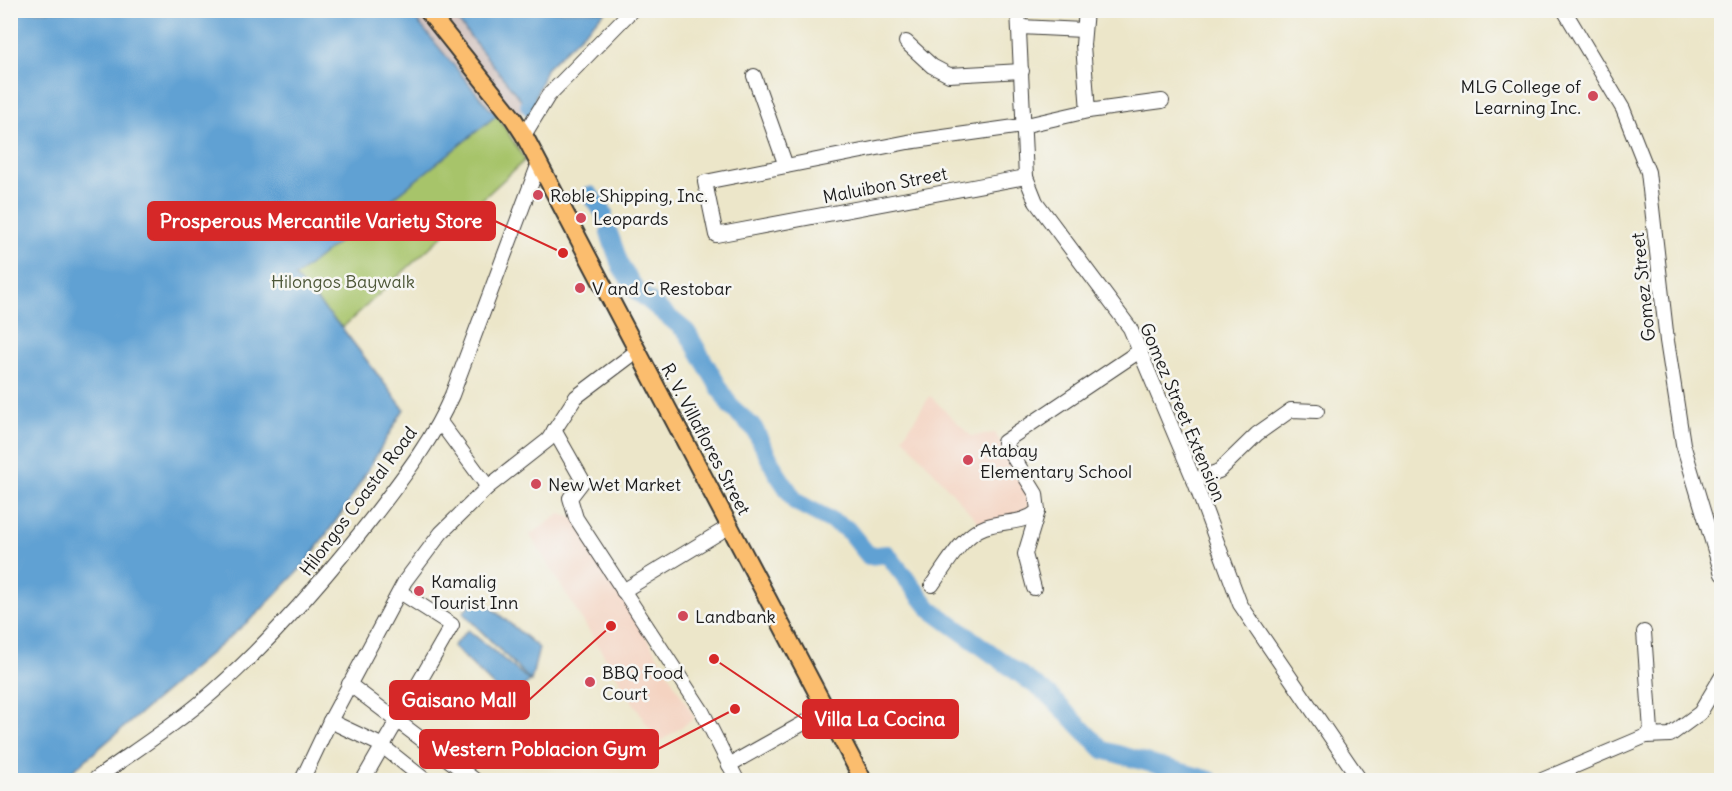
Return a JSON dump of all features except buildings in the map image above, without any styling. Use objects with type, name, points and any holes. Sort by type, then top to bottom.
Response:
[{"type":"main road","name":"R. V. Villaflores Street","points":[[427,10],[524,135],[863,780]]},
{"type":"street","points":[[524,135],[548,96],[632,10]]},
{"type":"street","name":"Gomez Street Extension","points":[[1018,10],[1026,177],[1036,202],[1130,328],[1194,480],[1240,604],[1360,780]]},
{"type":"street","points":[[1086,10],[1083,30],[1088,111]]},
{"type":"street","name":"Gomez Street","points":[[1564,10],[1623,109],[1648,172],[1667,341],[1683,444],[1722,574]]},
{"type":"street","points":[[1020,27],[1083,30]]},
{"type":"street","points":[[906,42],[932,66],[949,75],[1022,72]]},
{"type":"street","points":[[754,76],[786,166],[908,142],[1022,126],[1088,111],[1162,101]]},
{"type":"street","name":"Hilongos Coastal Road","points":[[94,780],[212,693],[279,628],[365,527],[410,468],[440,422],[463,369],[539,163]]},
{"type":"street","name":"Maluibon Street","points":[[786,166],[705,182],[716,235],[1026,177]]},
{"type":"street","points":[[1034,588],[1025,554],[1025,544],[1038,511],[1036,494],[1004,442],[1141,350]]},
{"type":"street","points":[[302,780],[330,721],[400,592],[441,533],[488,487],[548,440],[576,397],[637,351]]},
{"type":"street","points":[[1194,480],[1219,471],[1257,434],[1291,410],[1317,411]]},
{"type":"street","points":[[440,422],[488,487]]},
{"type":"street","points":[[554,430],[583,481],[570,498],[576,518],[702,711],[737,780]]},
{"type":"street","points":[[932,585],[955,554],[980,529],[1021,521],[1038,511]]},
{"type":"street","points":[[623,591],[730,526]]},
{"type":"street","points":[[370,778],[381,745],[452,625],[400,592]]},
{"type":"street","points":[[1542,780],[1646,736],[1652,731],[1644,632]]},
{"type":"street","points":[[1646,736],[1670,735],[1700,713],[1722,676]]},
{"type":"street","points":[[350,684],[475,780]]},
{"type":"street","points":[[729,765],[827,710]]},
{"type":"street","points":[[330,721],[381,745],[425,780]]},
{"type":"shaded area","points":[[409,11],[450,11],[527,108],[505,125]]},
{"type":"shaded area","name":"Atabay Elementary School","points":[[930,396],[971,436],[995,433],[1026,484],[1032,502],[1018,517],[979,523],[903,437]]},
{"type":"shaded area","points":[[560,514],[575,518],[695,718],[658,743],[530,535]]},
{"type":"green space","name":"Hilongos Baywalk","points":[[497,115],[525,160],[342,328],[294,277]]},
{"type":"water","points":[[10,11],[409,11],[497,115],[295,277],[342,328],[404,409],[345,508],[305,564],[258,613],[62,780],[11,780]]},
{"type":"water","points":[[450,11],[606,11],[546,69],[536,96],[527,108]]},
{"type":"water","points":[[477,596],[539,648],[531,681],[463,613]]},
{"type":"water","points":[[468,630],[530,681],[507,699],[453,646]]},
{"type":"waterway","points":[[590,195],[604,213]]},
{"type":"waterway","points":[[609,233],[621,267],[637,291],[687,332],[730,406],[754,428],[776,472],[796,502],[847,529],[869,556],[887,554],[930,609],[1050,696],[1103,750],[1210,780]]},
{"type":"place","name":"MLG College of Learning Inc.","points":[[1593,96]]},
{"type":"place","name":"Roble Shipping, Inc.","points":[[538,195]]},
{"type":"place","name":"Leopards","points":[[581,218]]},
{"type":"place","name":"Prosperous Mercantile Variety Store","points":[[563,253]]},
{"type":"place","name":"V and C Restobar","points":[[580,288]]},
{"type":"place","name":"Atabay Elementary School","points":[[968,460]]},
{"type":"place","name":"New Wet Market","points":[[536,484]]},
{"type":"place","name":"Kamalig Tourist Inn","points":[[419,591]]},
{"type":"place","name":"Landbank","points":[[683,616]]},
{"type":"place","name":"Gaisano Mall","points":[[611,626]]},
{"type":"place","name":"Villa La Cocina","points":[[714,659]]},
{"type":"place","name":"BBQ Food Court","points":[[590,682]]},
{"type":"place","name":"Western Poblacion Gym","points":[[735,709]]}]
